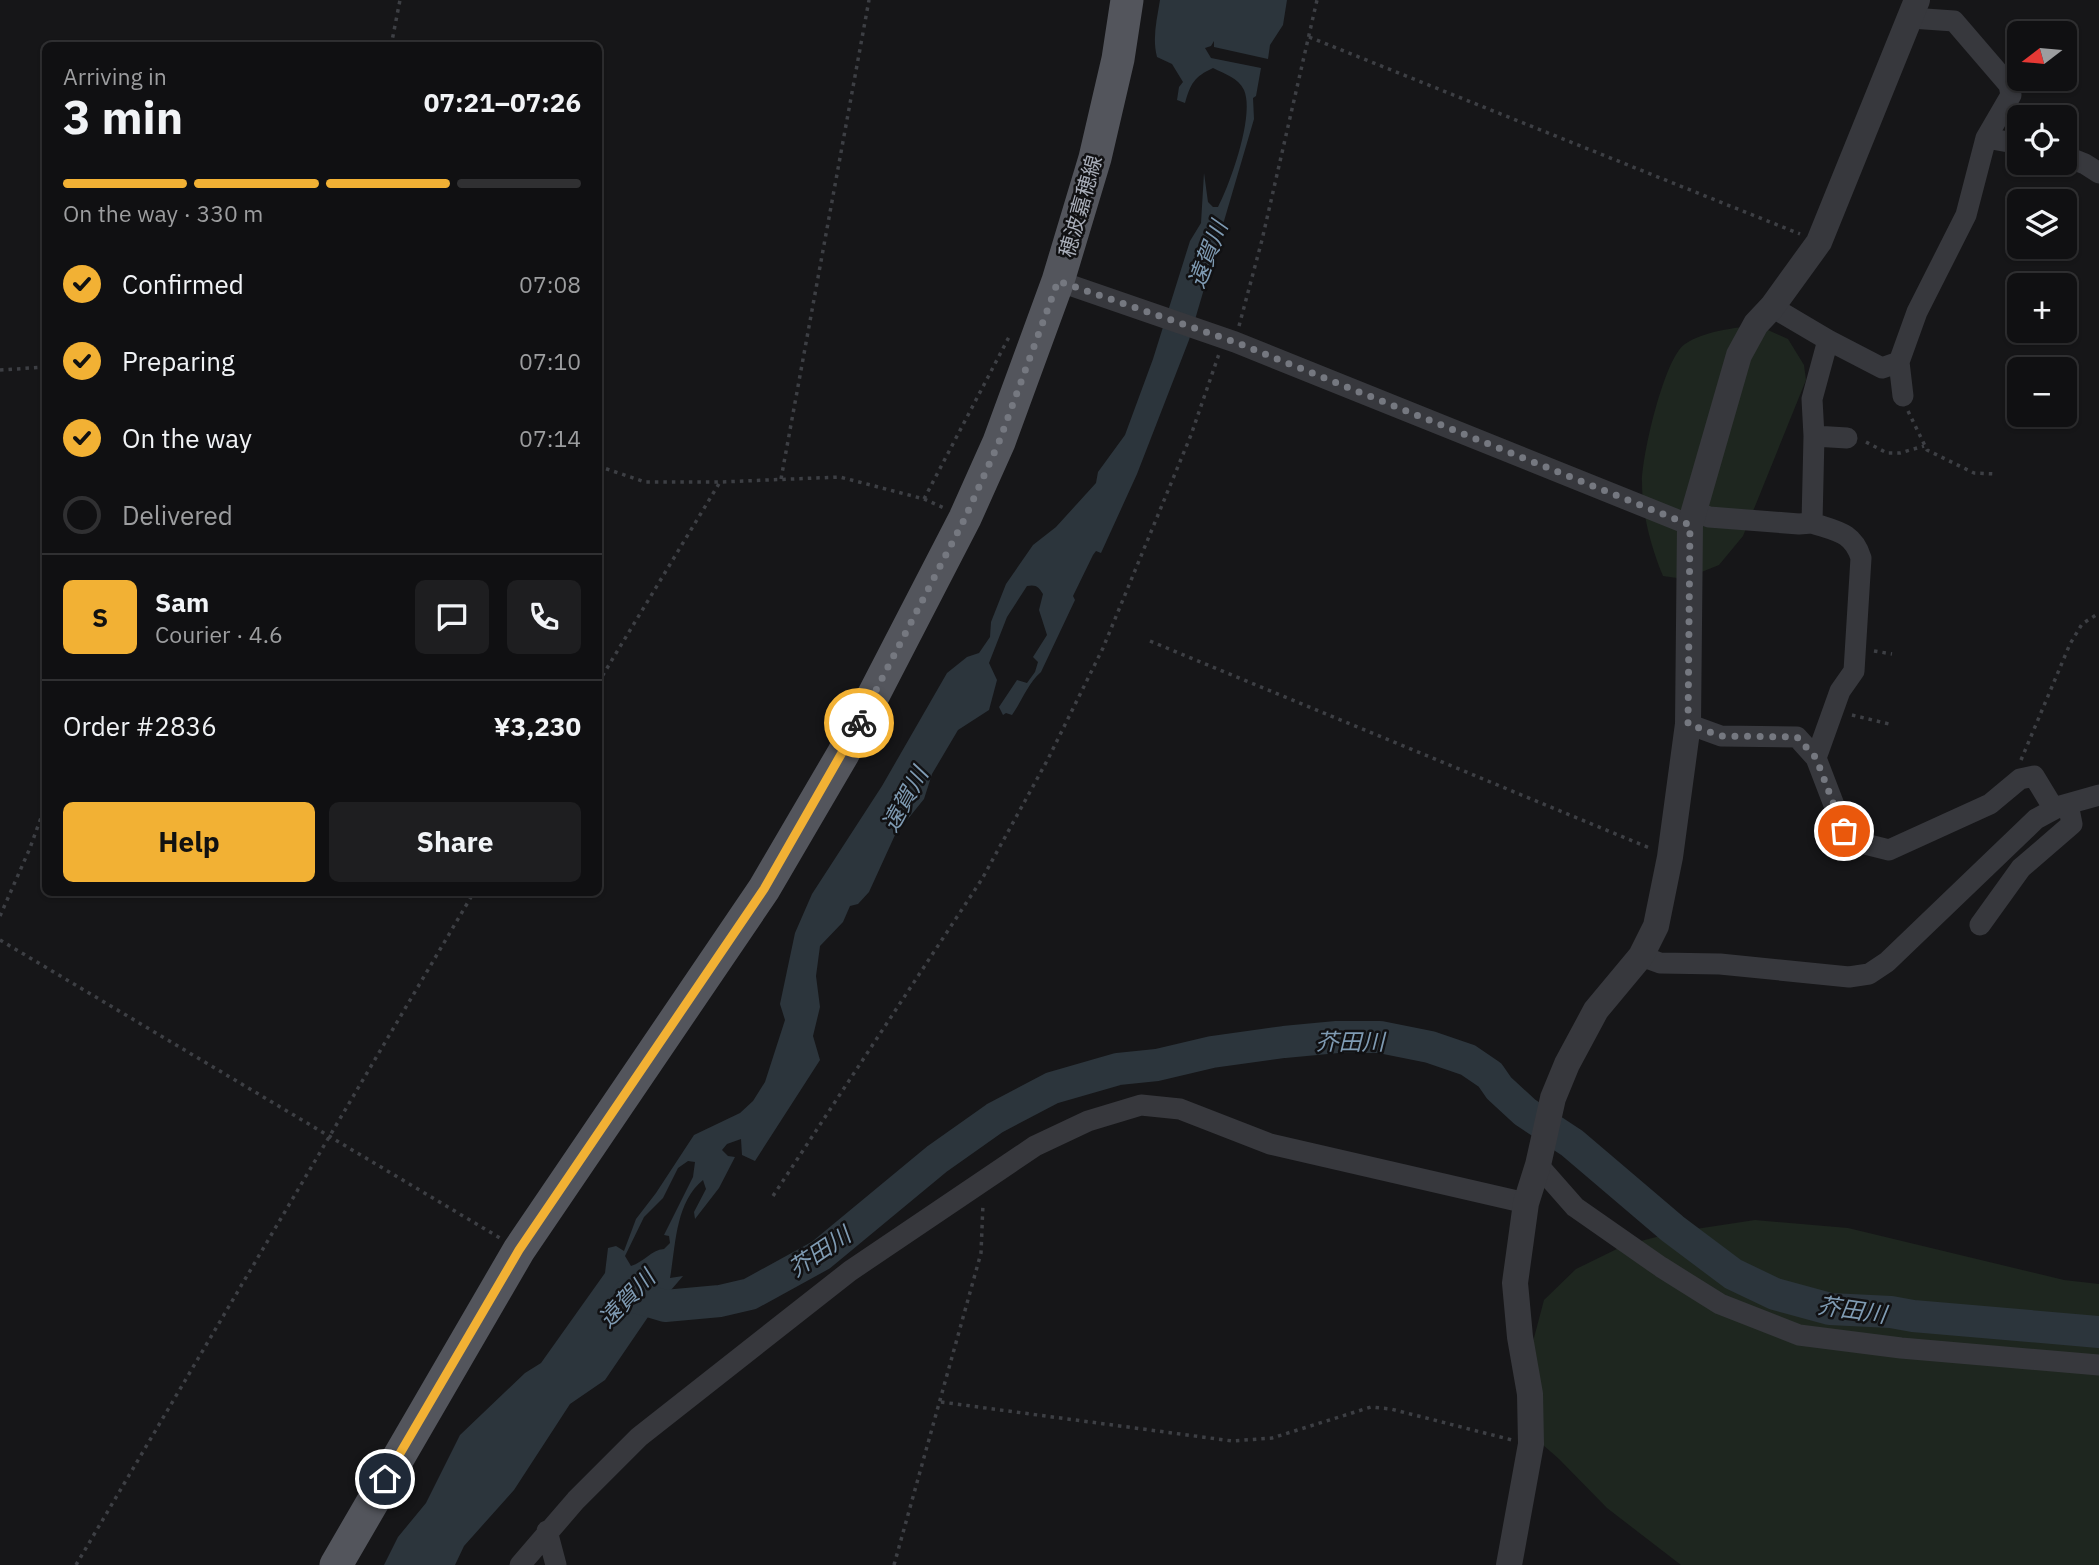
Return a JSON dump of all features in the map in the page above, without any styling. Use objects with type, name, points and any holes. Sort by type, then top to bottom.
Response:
[{"type":"main road","name":"穂波嘉穂線","points":[[336,1565],[519,1250],[764,889],[843,754],[965,518],[1066,283],[1118,59],[1127,0]]},
{"type":"street","points":[[1509,1565],[1531,1444],[1530,1394],[1520,1337],[1516,1283],[1526,1203],[1538,1165],[1553,1098],[1567,1064],[1596,1010],[1641,956],[1656,926],[1670,857],[1688,724],[1692,518],[1739,355],[1756,324],[1772,307],[1819,242],[1914,9],[1954,21],[2008,85],[2011,95],[1986,138],[1966,215],[1917,312],[1899,362],[1903,396]]},
{"type":"street","points":[[1986,138],[2007,142]]},
{"type":"street","points":[[2077,161],[2099,173]]},
{"type":"street","points":[[1066,283],[1230,340],[1692,518],[1812,523],[1845,534],[1857,544],[1861,558],[1854,671],[1840,691],[1816,758]]},
{"type":"street","points":[[1772,307],[1882,368],[1899,362]]},
{"type":"street","points":[[1812,523],[1812,399],[1828,340]]},
{"type":"street","points":[[1814,436],[1847,438]]},
{"type":"street","points":[[1688,724],[1721,736],[1797,737],[1816,758],[1844,831],[1865,844],[1889,850],[1990,804],[2020,779],[2034,776],[2061,806],[2072,824],[2021,868],[1980,925]]},
{"type":"street","points":[[1641,956],[1660,962],[1720,964],[1849,976],[1869,974],[1887,962],[2036,819],[2061,806],[2099,795]]},
{"type":"street","points":[[520,1565],[547,1531],[639,1437],[850,1271],[1035,1146],[1088,1121],[1142,1105],[1180,1110],[1270,1144],[1526,1203]]},
{"type":"street","points":[[1538,1165],[1575,1207],[1661,1267],[1720,1304],[1799,1335],[1901,1348],[2099,1365]]},
{"type":"street","points":[[547,1531],[556,1565]]},
{"type":"path","points":[[392,42],[400,0]]},
{"type":"path","points":[[781,479],[869,0]]},
{"type":"path","points":[[774,1196],[982,879],[1048,759],[1103,648],[1230,340],[1262,240],[1317,0]]},
{"type":"path","points":[[1309,37],[1819,242]]},
{"type":"path","points":[[924,499],[1011,334]]},
{"type":"path","points":[[0,370],[42,367]]},
{"type":"path","points":[[1903,396],[1925,446],[1938,457],[1961,468],[1974,473],[1995,474]]},
{"type":"path","points":[[1847,438],[1858,438],[1887,453],[1900,453],[1925,446]]},
{"type":"path","points":[[602,467],[645,482],[840,477],[924,499],[965,518]]},
{"type":"path","points":[[602,676],[720,482]]},
{"type":"path","points":[[2020,779],[2021,760],[2070,644],[2082,624],[2099,613]]},
{"type":"path","points":[[1150,641],[1670,857]]},
{"type":"path","points":[[1854,671],[1856,680],[1852,715],[1894,725]]},
{"type":"path","points":[[0,916],[42,815]]},
{"type":"path","points":[[76,1565],[472,896]]},
{"type":"path","points":[[0,940],[519,1250]]},
{"type":"path","points":[[894,1565],[981,1253],[984,1180]]},
{"type":"path","points":[[941,1402],[1232,1441],[1272,1438],[1371,1407],[1391,1409],[1531,1444]]},
{"type":"shaded area","points":[[1757,325],[1788,339],[1804,365],[1806,380],[1743,536],[1719,565],[1684,579],[1663,576],[1648,530],[1642,482],[1650,431],[1669,368],[1677,353],[1693,340],[1710,333]]},
{"type":"shaded area","points":[[1755,1220],[1848,1228],[2064,1280],[2099,1284],[2099,1565],[1681,1565],[1607,1508],[1526,1430],[1522,1383],[1544,1300],[1576,1269],[1625,1245],[1676,1232]]},
{"type":"water","name":"遠賀川","points":[[1160,0],[1287,0],[1283,25],[1270,45],[1268,59],[1214,47],[1214,41],[1211,46],[1205,48],[1211,58],[1261,68],[1256,96],[1253,98],[1254,119],[1189,340],[1137,474],[1101,553],[1096,551],[1093,555],[1041,672],[1012,715],[1003,715],[999,707],[1017,680],[1027,683],[1035,672],[1038,662],[1033,657],[1047,635],[1039,610],[1043,594],[1035,586],[1027,586],[1007,617],[989,663],[997,680],[989,710],[958,730],[932,774],[924,799],[895,835],[869,892],[858,904],[850,906],[843,922],[820,946],[816,976],[820,1007],[813,1036],[820,1060],[755,1161],[742,1155],[741,1139],[727,1144],[722,1150],[728,1156],[735,1157],[719,1188],[695,1219],[694,1212],[706,1189],[703,1180],[687,1200],[678,1225],[670,1278],[683,1276],[648,1317],[605,1380],[570,1404],[514,1490],[464,1546],[455,1565],[384,1565],[398,1537],[426,1503],[460,1435],[525,1373],[541,1363],[605,1273],[608,1248],[616,1246],[624,1251],[636,1219],[694,1135],[740,1113],[753,1101],[765,1082],[785,1020],[780,1004],[795,933],[812,894],[882,786],[947,673],[967,657],[979,653],[990,637],[991,622],[1006,584],[1033,545],[1056,527],[1096,483],[1098,472],[1125,435],[1153,359],[1190,241],[1201,223],[1204,173],[1208,202],[1213,207],[1218,207],[1240,149],[1246,116],[1247,101],[1244,90],[1231,77],[1213,68],[1194,81],[1185,103],[1177,100],[1179,87],[1183,82],[1172,64],[1157,57],[1155,43]],"holes":[[[688,1161],[695,1162],[693,1177],[664,1235],[669,1236],[670,1243],[664,1249],[631,1266],[625,1256],[644,1217],[663,1198],[678,1168]]]},
{"type":"waterway","name":"芥田川","points":[[628,1295],[665,1306],[720,1301],[750,1294],[821,1255],[937,1159],[995,1118],[1052,1088],[1118,1069],[1157,1065],[1212,1052],[1337,1037],[1380,1037],[1430,1047],[1468,1060],[1490,1075],[1499,1088],[1525,1112],[1572,1143],[1673,1229],[1733,1274],[1775,1294],[1830,1309],[1891,1312],[2099,1332]]},
{"type":"way so far","points":[[859,723],[965,518],[999,442],[1058,281],[1235,342],[1690,525],[1688,724],[1721,736],[1797,737],[1816,758],[1844,831]]},
{"type":"route","points":[[385,1479],[519,1250],[764,889],[859,723]]}]
